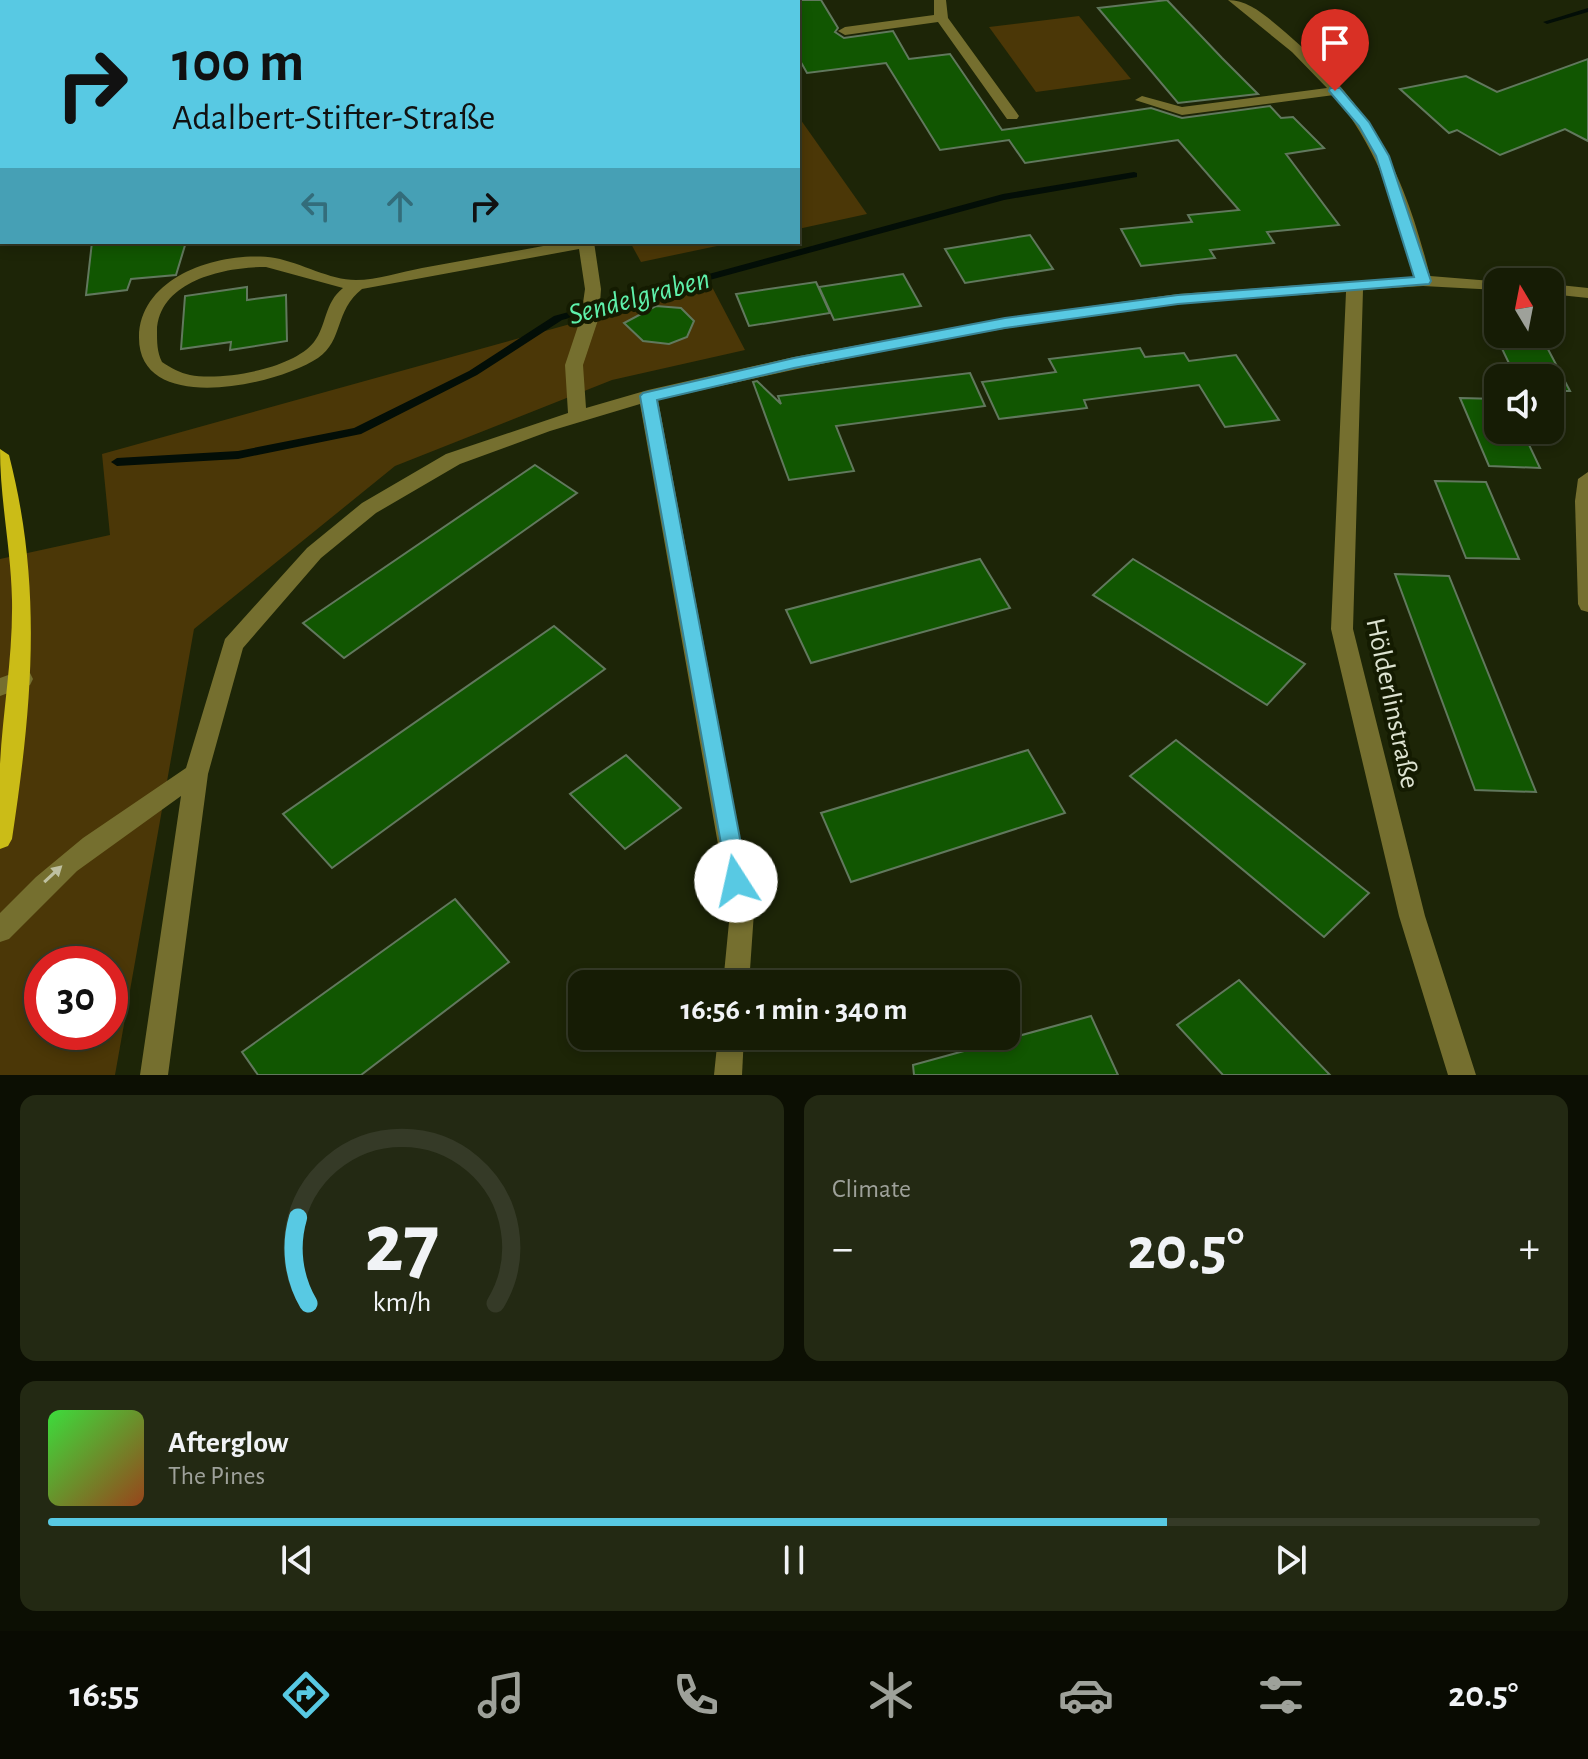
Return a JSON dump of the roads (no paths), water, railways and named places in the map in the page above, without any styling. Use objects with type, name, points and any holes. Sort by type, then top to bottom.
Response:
[{"type":"main road","points":[[0,455],[17,537],[22,605],[22,679],[0,839]]},
{"type":"street","points":[[940,0],[941,18],[1012,116]]},
{"type":"street","points":[[1234,0],[1287,43],[1364,125],[1382,156],[1423,281]]},
{"type":"street","points":[[845,31],[941,18]]},
{"type":"street","points":[[1142,100],[1182,111],[1335,91]]},
{"type":"street","points":[[357,285],[341,295],[332,307],[324,347],[281,369],[199,382],[158,368],[149,356],[147,332],[154,309],[167,291],[216,267],[253,261],[284,263],[334,283],[357,285],[575,244]]},
{"type":"street","points":[[577,416],[574,365],[590,317],[593,289],[586,244]]},
{"type":"street","points":[[154,1075],[196,774],[233,645],[314,553],[369,508],[453,459],[577,416],[648,396],[794,363],[1005,323],[1178,299],[1423,281],[1484,284]]},
{"type":"street","name":"Hölderlinstraße","points":[[1355,285],[1342,629],[1412,916],[1462,1075]]},
{"type":"street","points":[[1564,290],[1588,293]]},
{"type":"street","points":[[648,396],[742,912],[737,970]]},
{"type":"street","points":[[1588,479],[1588,601]]},
{"type":"street","points":[[0,687],[22,679]]},
{"type":"street","points":[[0,931],[28,897],[74,855],[196,774]]},
{"type":"street","points":[[728,1075],[730,1050]]},
{"type":"waterway","name":"Sendelgraben","points":[[1547,22],[1588,10]]},
{"type":"waterway","name":"Sendelgraben","points":[[117,462],[238,455],[357,431],[473,373],[558,318],[1003,197],[1134,175]]}]
